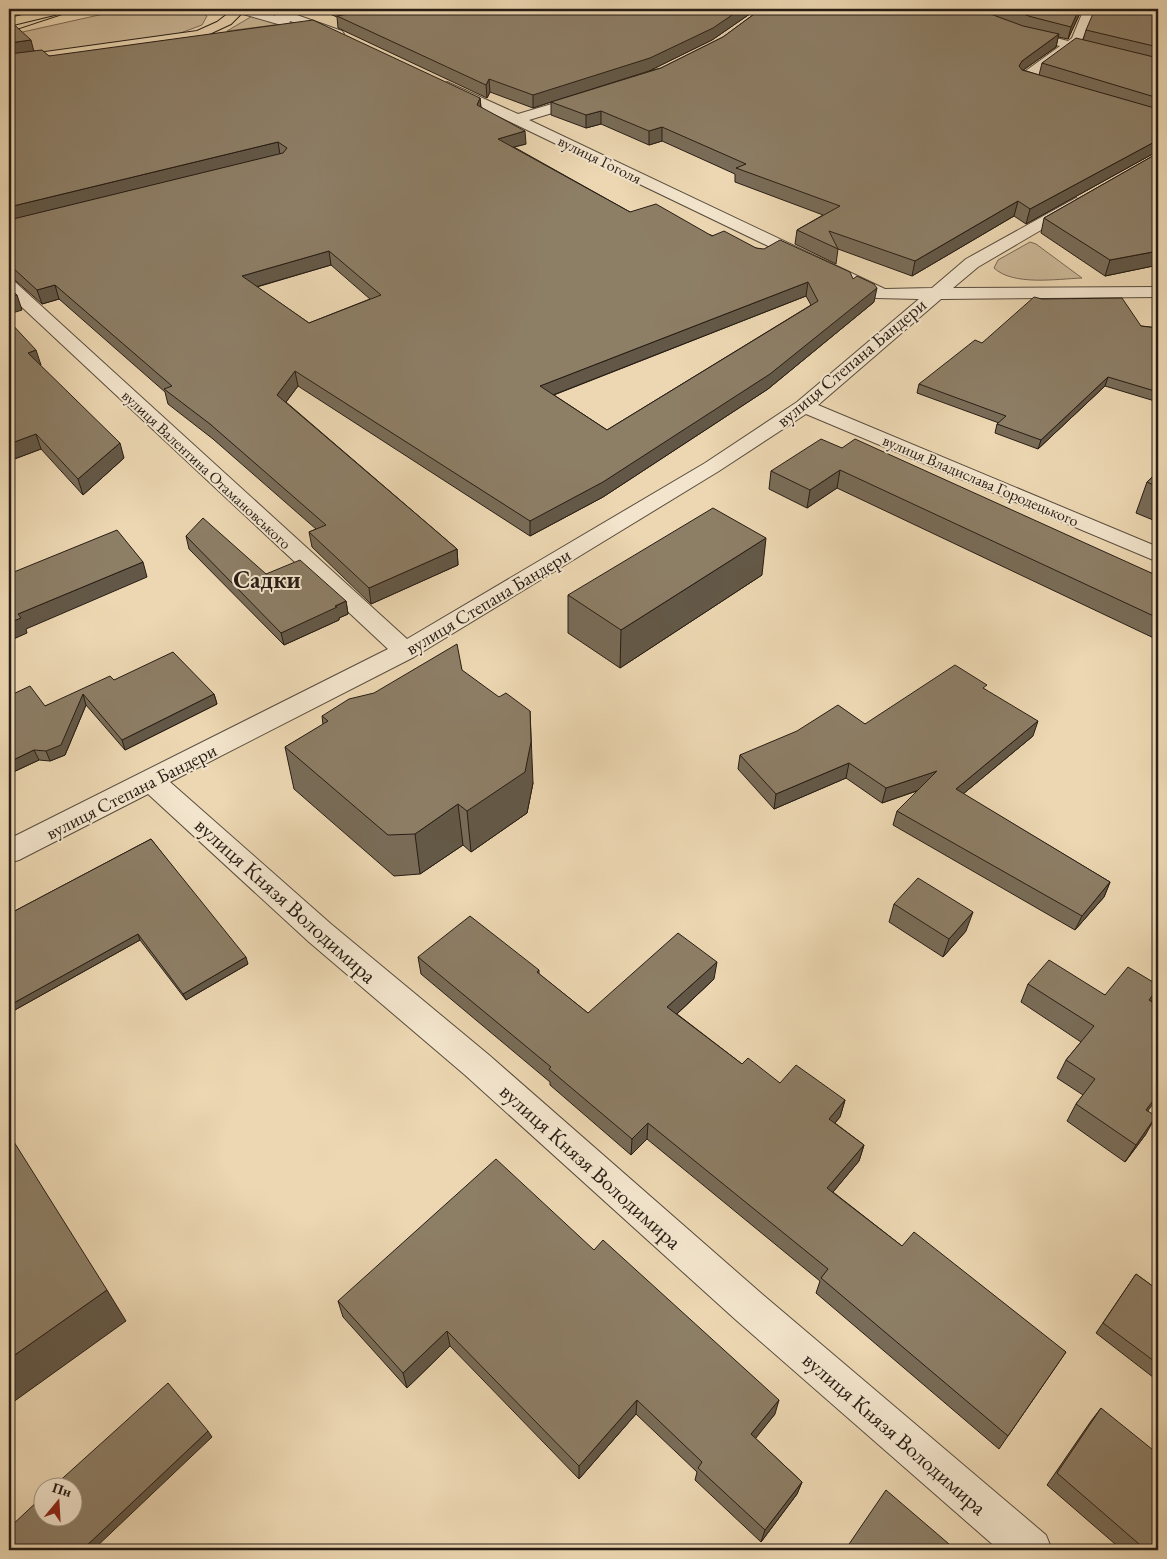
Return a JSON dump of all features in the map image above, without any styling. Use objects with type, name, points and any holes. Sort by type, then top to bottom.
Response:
[{"type":"main road","points":[[9,22],[63,9]]},
{"type":"main road","points":[[9,61],[186,37],[222,26],[230,21],[240,9]]},
{"type":"street","points":[[240,9],[299,25],[321,27]]},
{"type":"street","points":[[269,9],[321,27],[347,39]]},
{"type":"street","points":[[955,9],[1025,34],[1158,66]]},
{"type":"street","points":[[1042,83],[1026,78],[1077,40],[1090,9]]},
{"type":"street","points":[[259,29],[299,25]]},
{"type":"street","points":[[186,37],[234,32]]},
{"type":"street","name":"вулиця Гоголя","points":[[437,81],[882,294],[1158,292]]},
{"type":"street","points":[[517,119],[600,94]]},
{"type":"street","name":"вулиця Степана Бандери","points":[[9,852],[405,651],[712,467],[804,406],[932,295],[972,263],[1092,195]]},
{"type":"street","points":[[972,263],[976,274],[990,282],[1031,294]]},
{"type":"street","name":"вулиця Валентина Отамановського","points":[[9,286],[405,651]]},
{"type":"street","name":"вулиця Владислава Городецького","points":[[804,406],[1158,555]]},
{"type":"street","name":"вулиця Князя Володимира","points":[[151,781],[320,933],[477,1065],[749,1307],[1031,1550]]},
{"type":"shaded area","points":[[126,9],[195,9],[207,16],[202,25],[175,35],[9,57],[9,35]]},
{"type":"shaded area","points":[[254,15],[282,24],[227,31]]},
{"type":"shaded area","points":[[1030,242],[1036,244],[1082,278],[1024,279],[1002,274],[994,268],[998,260]]},
{"type":"building","points":[[345,9],[741,9],[713,28],[650,58],[533,95],[489,79],[486,85],[337,16],[355,13]]},
{"type":"building","points":[[761,9],[977,9],[1023,26],[1059,34],[1022,61],[1019,66],[1022,70],[1158,109],[1158,140],[1030,209],[1018,201],[915,261],[829,231],[838,249],[797,230],[840,206],[736,168],[746,164],[662,127],[649,131],[601,111],[586,115],[551,102],[661,68],[723,37]]},
{"type":"building","points":[[1008,9],[1079,9],[1071,27]]},
{"type":"building","points":[[1095,9],[1158,9],[1158,47],[1086,30]]},
{"type":"building","points":[[9,20],[31,40],[9,43]]},
{"type":"building","points":[[313,20],[480,98],[477,105],[525,131],[498,139],[630,212],[656,204],[712,236],[724,231],[756,248],[764,249],[780,240],[850,272],[853,279],[857,276],[874,284],[877,288],[770,374],[603,482],[530,521],[295,371],[277,395],[457,549],[369,588],[309,532],[326,525],[210,424],[164,389],[172,386],[55,285],[37,290],[9,266],[9,220],[283,153],[287,148],[278,142],[9,207],[9,54],[42,50],[49,56]],"holes":[[[329,251],[381,295],[309,323],[242,276]],[[808,282],[818,301],[607,430],[540,386]]]},
{"type":"building","points":[[1076,38],[1158,58],[1158,98],[1042,63]]},
{"type":"building","points":[[1158,153],[1158,251],[1110,260],[1044,218]]},
{"type":"building","points":[[9,287],[17,295],[9,298]]},
{"type":"building","points":[[1034,297],[1042,299],[1122,298],[1141,326],[1158,328],[1158,392],[1108,377],[1041,440],[997,424],[1006,416],[919,384],[975,340],[982,343]]},
{"type":"building","points":[[9,321],[36,350],[28,353],[120,443],[78,479],[36,434],[9,444]]},
{"type":"building","points":[[821,439],[842,448],[855,439],[1158,576],[1158,618],[840,470],[810,490],[771,471]]},
{"type":"building","points":[[1158,472],[1158,487],[1147,482]]},
{"type":"building","points":[[713,508],[766,538],[621,630],[568,595]]},
{"type":"building","points":[[203,518],[266,574],[300,560],[346,601],[281,633],[186,536]]},
{"type":"building","points":[[117,530],[143,562],[18,614],[21,618],[9,623],[9,574]]},
{"type":"building","points":[[457,644],[462,670],[499,697],[506,693],[530,711],[531,742],[525,772],[467,811],[458,804],[415,834],[388,835],[285,747],[328,721],[322,716],[349,699],[374,693]]},
{"type":"building","points":[[173,652],[214,694],[122,740],[83,694],[61,745],[46,751],[34,750],[9,762],[9,696],[30,686],[45,706],[110,676],[114,680]]},
{"type":"building","points":[[955,665],[987,685],[983,688],[1038,721],[956,789],[1110,882],[1082,916],[897,811],[937,771],[886,788],[849,763],[776,794],[740,755],[797,731],[838,705],[865,724]]},
{"type":"building","points":[[151,839],[246,957],[183,994],[138,934],[10,1005],[9,914]]},
{"type":"building","points":[[918,878],[973,912],[949,939],[894,904]]},
{"type":"building","points":[[470,916],[539,970],[537,972],[588,1013],[678,933],[717,962],[667,1007],[742,1064],[748,1058],[780,1083],[796,1065],[845,1100],[829,1119],[864,1145],[827,1188],[902,1246],[914,1232],[1066,1352],[1008,1436],[821,1278],[828,1269],[648,1123],[632,1139],[549,1069],[551,1067],[418,957]]},
{"type":"building","points":[[1049,960],[1105,995],[1128,967],[1158,985],[1158,988],[1149,1000],[1158,1006],[1158,1094],[1146,1110],[1156,1116],[1136,1145],[1076,1104],[1095,1079],[1066,1060],[1094,1026],[1028,984]]},
{"type":"building","points":[[9,1134],[107,1290],[9,1359]]},
{"type":"building","points":[[496,1159],[594,1250],[603,1240],[779,1400],[751,1434],[802,1482],[765,1530],[698,1468],[702,1462],[637,1400],[579,1466],[447,1331],[403,1373],[338,1301]]},
{"type":"building","points":[[1136,1274],[1158,1290],[1158,1364],[1103,1323]]},
{"type":"building","points":[[168,1383],[208,1431],[82,1550],[9,1550],[9,1528],[32,1506],[32,1526],[82,1526],[82,1476],[65,1476]]},
{"type":"building","points":[[1101,1408],[1158,1454],[1158,1550],[1146,1550],[1057,1473]]},
{"type":"building","points":[[886,1490],[956,1550],[845,1550]]},
{"type":"tram line","points":[[9,32],[79,9]]},
{"type":"district","name":"Садки","points":[[267,580]]}]
